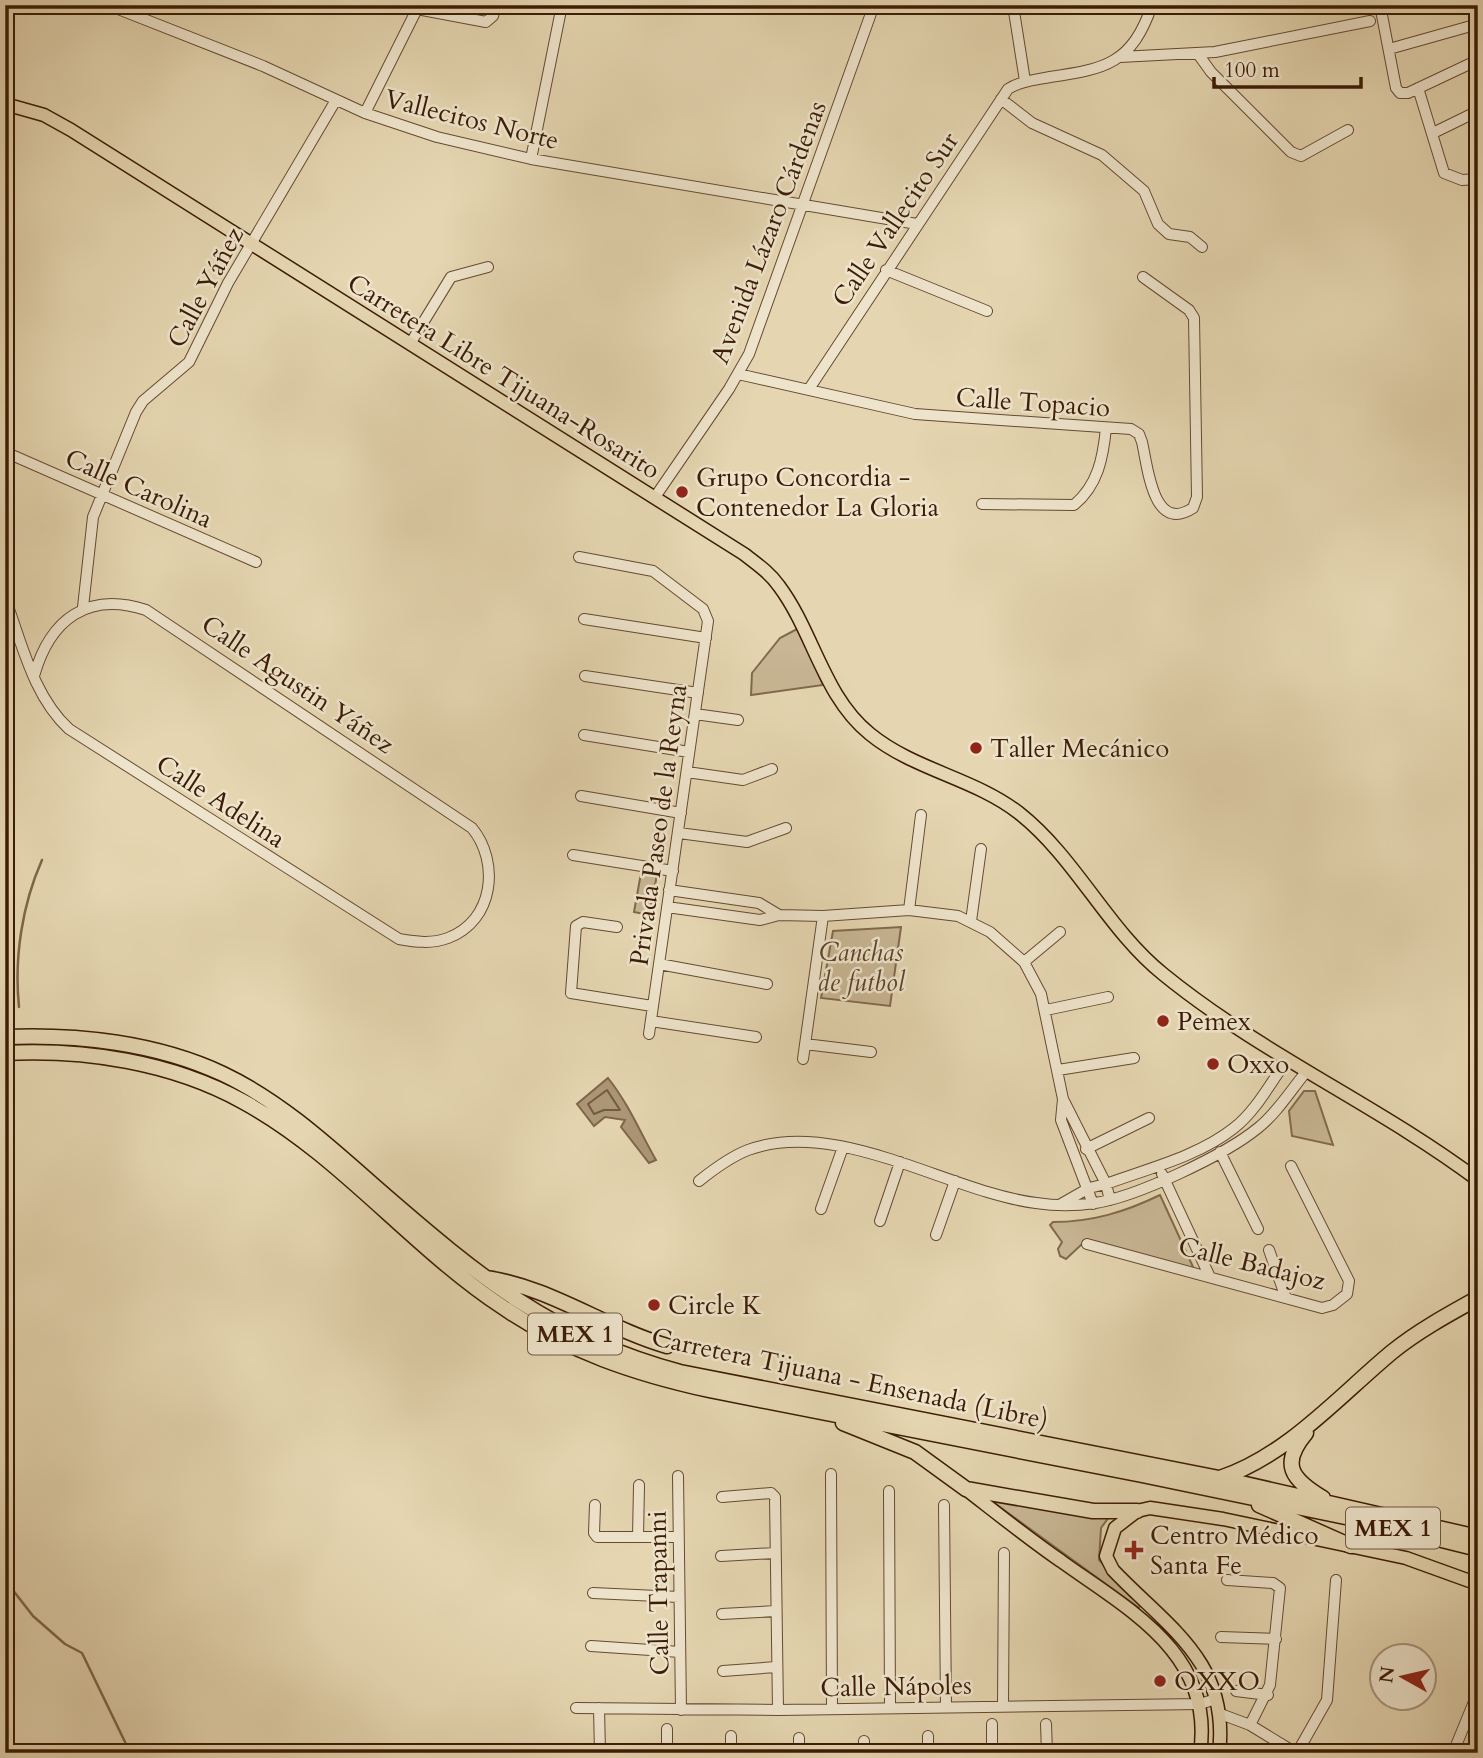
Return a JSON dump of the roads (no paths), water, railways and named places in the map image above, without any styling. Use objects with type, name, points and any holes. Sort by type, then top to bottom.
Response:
[{"type":"highway","name":"Carretera Tijuana - Ensenada (Libre)","points":[[5,1037],[70,1037],[121,1045],[172,1055],[223,1074],[307,1128],[482,1277],[565,1330],[657,1365],[1219,1478],[1478,1536]]},
{"type":"highway","name":"Carretera Tijuana - Ensenada (Libre)","points":[[5,1053],[60,1053],[133,1063],[182,1075],[226,1093],[288,1131],[485,1295],[555,1339],[655,1378],[1238,1495],[1478,1549]]},
{"type":"highway","points":[[482,1277],[519,1284],[621,1331],[667,1346]]},
{"type":"highway","points":[[1219,1478],[1257,1461],[1320,1415],[1398,1348],[1478,1298]]},
{"type":"highway","points":[[811,1410],[915,1452],[966,1489],[1093,1511],[1137,1511]]},
{"type":"highway","points":[[1320,1415],[1296,1445],[1292,1472],[1303,1485],[1333,1503]]},
{"type":"highway","points":[[1238,1495],[1350,1546]]},
{"type":"main road","name":"Carretera Libre Tijuana-Rosarito","points":[[5,104],[44,115],[71,131],[744,554],[773,578],[790,604],[838,699],[868,733],[901,754],[962,781],[1017,812],[1052,846],[1133,946],[1161,973],[1287,1060],[1478,1180]]},
{"type":"main road","points":[[966,1489],[1144,1620],[1175,1653],[1200,1704],[1200,1753]]},
{"type":"main road","points":[[1219,1753],[1219,1713],[1216,1699],[1185,1638],[1113,1570],[1107,1556],[1108,1542],[1115,1528],[1137,1511],[1173,1510],[1350,1546],[1406,1558],[1478,1584]]},
{"type":"street","name":"Vallecitos Norte","points":[[108,5],[263,66],[365,113],[437,137],[531,159],[917,224]]},
{"type":"street","points":[[365,113],[417,9],[486,22],[493,16],[496,5]]},
{"type":"street","points":[[531,159],[562,5]]},
{"type":"street","name":"Avenida Lázaro Cárdenas","points":[[655,497],[738,374],[764,317],[874,5]]},
{"type":"street","points":[[1013,5],[1025,81],[1107,67],[1120,57],[1140,30],[1152,5]]},
{"type":"street","points":[[1380,5],[1398,92],[1404,94],[1478,60]]},
{"type":"street","points":[[1120,57],[1198,54],[1370,21]]},
{"type":"street","points":[[1389,49],[1478,24]]},
{"type":"street","points":[[1198,54],[1212,72],[1291,152],[1301,156],[1348,131]]},
{"type":"street","name":"Calle Vallecito Sur","points":[[809,389],[1001,99],[1009,89],[1025,81]]},
{"type":"street","points":[[1418,88],[1444,173],[1462,180],[1478,179]]},
{"type":"street","points":[[1001,99],[1031,123],[1102,155],[1144,191],[1158,224],[1169,234],[1190,237],[1202,247]]},
{"type":"street","name":"Calle Yáñez","points":[[83,607],[93,517],[136,412],[143,401],[189,362],[251,243],[335,100]]},
{"type":"street","points":[[1433,133],[1478,111]]},
{"type":"street","points":[[410,344],[451,277],[488,267]]},
{"type":"street","points":[[886,270],[987,311]]},
{"type":"street","name":"Calle Topacio","points":[[738,374],[915,414],[1131,429],[1139,434],[1158,504],[1163,510],[1175,514],[1193,508],[1198,490],[1194,318],[1189,310],[1143,277]]},
{"type":"street","points":[[982,504],[1074,505],[1091,487],[1100,467],[1106,428]]},
{"type":"street","name":"Calle Carolina","points":[[5,452],[256,562]]},
{"type":"street","name":"Privada Paseo de la Reyna","points":[[579,557],[653,571],[703,609],[708,621],[649,1034]]},
{"type":"street","name":"Calle Adelina","points":[[5,598],[45,702],[69,729],[386,933],[416,942],[434,942],[449,938],[463,929],[478,913]]},
{"type":"street","name":"Calle Agustin Yáñez","points":[[83,607],[117,604],[155,615],[472,828],[488,854],[488,892],[478,913]]},
{"type":"street","points":[[34,676],[49,642],[83,607]]},
{"type":"street","points":[[584,619],[706,638]]},
{"type":"street","points":[[585,676],[698,693]]},
{"type":"street","points":[[695,714],[738,720]]},
{"type":"street","points":[[584,735],[689,752]]},
{"type":"street","points":[[687,772],[743,780],[772,769]]},
{"type":"street","points":[[581,796],[681,813]]},
{"type":"street","points":[[909,910],[921,815]]},
{"type":"street","points":[[678,833],[747,842],[786,828]]},
{"type":"street","points":[[971,921],[981,849]]},
{"type":"street","points":[[573,855],[673,871]]},
{"type":"street","points":[[669,890],[759,903],[779,915]]},
{"type":"street","points":[[667,907],[760,920],[779,915],[824,916],[909,910],[939,912],[971,921],[1004,942],[1024,962],[1034,977],[1046,1010],[1063,1098],[1086,1149],[1106,1184],[1110,1200]]},
{"type":"street","points":[[803,1059],[824,916]]},
{"type":"street","points":[[617,927],[583,922],[576,926],[571,993],[652,1006]]},
{"type":"street","points":[[1024,962],[1060,932]]},
{"type":"street","points":[[659,964],[767,984]]},
{"type":"street","points":[[1046,1010],[1108,998]]},
{"type":"street","points":[[651,1021],[756,1037]]},
{"type":"street","points":[[805,1044],[871,1052]]},
{"type":"street","points":[[1058,1070],[1134,1058]]},
{"type":"street","points":[[1060,1204],[1089,1188],[1158,1165],[1208,1144],[1234,1128],[1250,1112],[1287,1060]]},
{"type":"street","points":[[699,1181],[733,1157],[765,1146],[811,1144],[843,1147],[900,1162],[955,1181],[1035,1203],[1093,1203],[1110,1200],[1164,1179],[1244,1138],[1260,1127],[1306,1072]]},
{"type":"street","points":[[1063,1098],[1061,1120],[1071,1154],[1089,1188],[1093,1203]]},
{"type":"street","points":[[1086,1149],[1149,1118]]},
{"type":"street","points":[[1234,1128],[1244,1138]]},
{"type":"street","points":[[821,1209],[843,1147]]},
{"type":"street","points":[[1220,1152],[1258,1229]]},
{"type":"street","points":[[880,1221],[900,1162]]},
{"type":"street","points":[[1158,1165],[1209,1275]]},
{"type":"street","name":"Calle Badajoz","points":[[1087,1244],[1209,1275],[1322,1308],[1343,1299],[1349,1288],[1346,1275],[1291,1166]]},
{"type":"street","points":[[936,1236],[955,1181]]},
{"type":"street","points":[[1269,1250],[1286,1298]]},
{"type":"street","points":[[831,1474],[832,1708]]},
{"type":"street","name":"Calle Trapanni","points":[[678,1476],[681,1710]]},
{"type":"street","points":[[638,1537],[639,1485]]},
{"type":"street","points":[[889,1491],[890,1707]]},
{"type":"street","points":[[722,1497],[773,1494],[778,1710]]},
{"type":"street","points":[[595,1504],[595,1537],[678,1537]]},
{"type":"street","points":[[944,1506],[946,1706]]},
{"type":"street","points":[[721,1556],[775,1553]]},
{"type":"street","points":[[1003,1705],[1004,1553]]},
{"type":"street","points":[[1227,1580],[1279,1585],[1276,1639],[1268,1695],[1250,1725]]},
{"type":"street","points":[[1219,1713],[1250,1725],[1297,1753],[1327,1700],[1336,1580]]},
{"type":"street","points":[[593,1594],[679,1597]]},
{"type":"street","points":[[1144,1620],[1156,1609]]},
{"type":"street","points":[[722,1614],[776,1611]]},
{"type":"street","points":[[1221,1637],[1276,1639]]},
{"type":"street","points":[[591,1646],[680,1652]]},
{"type":"street","points":[[723,1671],[776,1667]]},
{"type":"street","points":[[1236,1691],[1268,1695]]},
{"type":"street","points":[[1453,1753],[1478,1692]]},
{"type":"street","name":"Calle Nápoles","points":[[576,1708],[778,1710],[1200,1704],[1216,1699]]},
{"type":"street","points":[[599,1708],[600,1753]]},
{"type":"street","points":[[992,1724],[992,1753]]},
{"type":"street","points":[[1046,1724],[1047,1753]]},
{"type":"street","points":[[667,1729],[667,1753]]},
{"type":"street","points":[[928,1735],[928,1753]]},
{"type":"street","points":[[731,1736],[731,1753]]},
{"type":"street","points":[[799,1738],[799,1753]]},
{"type":"street","points":[[864,1741],[864,1753]]},
{"type":"water","points":[[608,1078],[628,1108],[656,1160],[649,1163],[621,1127],[625,1120],[605,1117],[594,1126],[577,1104]]},
{"type":"waterway","points":[[19,1007],[21,932],[29,895],[42,860]]},
{"type":"waterway","points":[[5,1580],[33,1616],[65,1644],[82,1653],[126,1744],[135,1753]]},
{"type":"place","name":"Grupo Concordia - Contenedor La Gloria","points":[[682,492]]},
{"type":"place","name":"Taller Mecánico","points":[[976,748]]},
{"type":"place","name":"Pemex","points":[[1163,1021]]},
{"type":"place","name":"Oxxo","points":[[1213,1064]]},
{"type":"place","name":"Circle K","points":[[654,1305]]},
{"type":"place","name":"Centro Médico Santa Fe","points":[[1134,1550]]},
{"type":"place","name":"OXXO","points":[[1160,1681]]},
{"type":"park label","name":"Canchas de futbol","points":[[861,967]]}]
